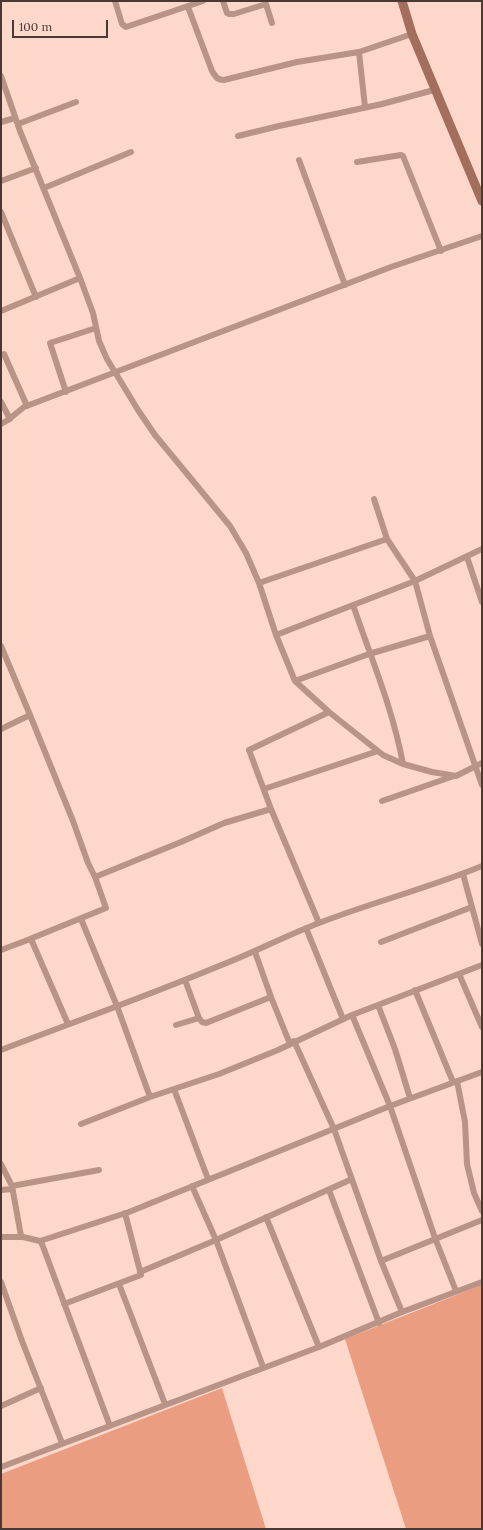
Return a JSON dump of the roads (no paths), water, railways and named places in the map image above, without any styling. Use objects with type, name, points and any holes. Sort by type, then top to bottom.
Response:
[{"type":"street","points":[[115,1],[122,24],[126,27],[203,1]]},
{"type":"street","points":[[223,1],[227,13],[229,14],[234,14],[265,2],[272,23]]},
{"type":"street","points":[[402,1],[412,34],[434,90],[482,201]]},
{"type":"street","points":[[188,7],[212,71],[219,80],[296,62],[359,52],[412,34]]},
{"type":"street","points":[[359,52],[365,108]]},
{"type":"street","points":[[1,76],[17,121],[80,278],[93,314],[103,350],[114,373],[154,435],[230,526],[246,554],[259,583],[276,635],[295,681],[329,712],[378,751],[403,764],[432,772],[456,776]]},
{"type":"street","points":[[238,136],[365,108],[434,90]]},
{"type":"street","points":[[1,122],[17,121],[76,102]]},
{"type":"street","points":[[44,188],[131,152]]},
{"type":"street","points":[[357,162],[401,155],[403,156],[441,251]]},
{"type":"street","points":[[299,160],[345,285]]},
{"type":"street","points":[[1,181],[36,168]]},
{"type":"street","points":[[1,212],[36,297]]},
{"type":"street","points":[[1,234],[8,231]]},
{"type":"street","points":[[1,424],[27,406],[391,267],[482,236]]},
{"type":"street","points":[[1,311],[80,278]]},
{"type":"street","points":[[66,392],[50,343],[96,328]]},
{"type":"street","points":[[4,354],[27,406]]},
{"type":"street","points":[[1,402],[10,419]]},
{"type":"street","points":[[374,499],[387,539],[415,581],[430,636],[482,785]]},
{"type":"street","points":[[259,583],[387,539]]},
{"type":"street","points":[[276,635],[415,581],[482,549]]},
{"type":"street","points":[[467,557],[482,602]]},
{"type":"street","points":[[353,606],[384,693],[400,744],[403,764]]},
{"type":"street","points":[[295,681],[369,654],[430,636]]},
{"type":"street","points":[[1,646],[73,821],[106,908],[1,950]]},
{"type":"street","points":[[319,923],[271,809],[249,750],[329,712]]},
{"type":"street","points":[[1,729],[30,716]]},
{"type":"street","points":[[264,789],[378,751]]},
{"type":"street","points":[[382,801],[456,776],[482,763]]},
{"type":"street","points":[[95,876],[181,842],[224,823],[271,809]]},
{"type":"street","points":[[1,1050],[185,980],[255,952],[319,923],[463,874],[482,866]]},
{"type":"street","points":[[463,874],[482,944]]},
{"type":"street","points":[[381,942],[472,907]]},
{"type":"street","points":[[81,919],[150,1097]]},
{"type":"street","points":[[306,928],[343,1019]]},
{"type":"street","points":[[31,939],[68,1024]]},
{"type":"street","points":[[255,952],[271,997],[334,1129],[381,1261],[402,1312]]},
{"type":"street","points":[[81,1124],[150,1097],[218,1074],[292,1043],[352,1015],[482,965]]},
{"type":"street","points":[[459,974],[482,1027]]},
{"type":"street","points":[[185,980],[199,1018],[202,1022],[206,1022],[271,997]]},
{"type":"street","points":[[415,990],[455,1082],[465,1122],[467,1164],[474,1193],[482,1211]]},
{"type":"street","points":[[378,1005],[395,1049],[410,1098]]},
{"type":"street","points":[[352,1015],[390,1106],[456,1291]]},
{"type":"street","points":[[176,1025],[199,1018]]},
{"type":"street","points":[[1,1237],[23,1237],[40,1241],[125,1213],[410,1098],[482,1072]]},
{"type":"street","points":[[174,1089],[208,1179]]},
{"type":"street","points":[[1,1164],[12,1188],[20,1233],[23,1237]]},
{"type":"street","points":[[1,1190],[99,1170]]},
{"type":"street","points":[[140,1272],[216,1240],[352,1179]]},
{"type":"street","points":[[192,1186],[216,1240],[263,1367]]},
{"type":"street","points":[[329,1190],[379,1323]]},
{"type":"street","points":[[64,1304],[141,1275],[125,1213]]},
{"type":"street","points":[[266,1217],[319,1346]]},
{"type":"street","points":[[381,1261],[482,1220]]},
{"type":"street","points":[[40,1241],[110,1426]]},
{"type":"street","points":[[1,1282],[22,1341],[62,1443]]},
{"type":"street","points":[[1,1468],[62,1443],[379,1323],[402,1312],[482,1282]]},
{"type":"street","points":[[119,1284],[165,1404]]},
{"type":"street","points":[[1,1406],[41,1388]]}]
